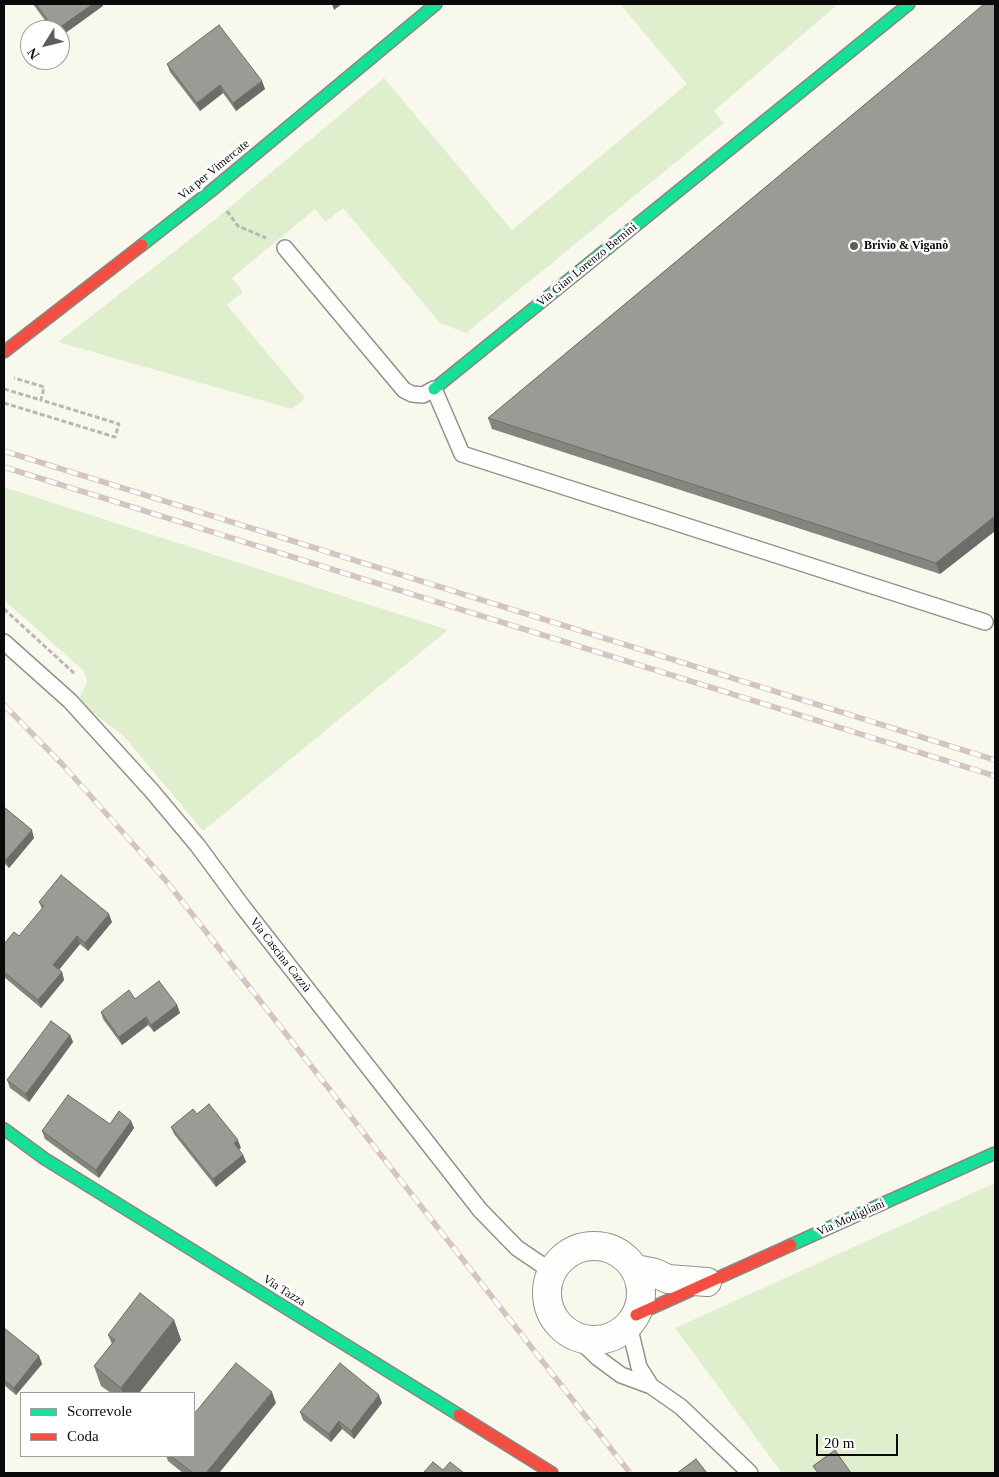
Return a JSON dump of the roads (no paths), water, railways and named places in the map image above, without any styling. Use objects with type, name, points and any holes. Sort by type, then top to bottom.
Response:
[{"type":"street","name":"Via per Vimercate","points":[[4,352],[211,191],[436,4]]},
{"type":"street","name":"Via Gian Lorenzo Bernini","points":[[434,389],[909,4]]},
{"type":"street","name":"Via Tazza","points":[[4,1129],[46,1160],[552,1473]]},
{"type":"street","name":"Via Modigliani","points":[[551,1271],[546,1297],[556,1321],[565,1330],[576,1336],[593,1340],[610,1338],[632,1320],[707,1282],[995,1153]]},
{"type":"street","points":[[551,1271],[560,1259],[572,1250],[600,1245],[614,1250],[627,1258],[636,1270],[640,1280],[641,1292],[632,1320]]},
{"type":"street","name":"Via Modigliani","points":[[636,1270],[655,1273],[668,1279],[707,1282]]},
{"type":"lane","name":"Via Gian Lorenzo Bernini","points":[[286,248],[404,390],[412,394],[423,394],[434,389]]},
{"type":"lane","points":[[434,389],[462,454],[985,622]]},
{"type":"lane","name":"Via Cascina Cazzù","points":[[4,642],[70,701],[151,790],[198,846],[242,907],[480,1210],[517,1248],[551,1271]]},
{"type":"lane","points":[[632,1320],[639,1367],[651,1386]]},
{"type":"lane","points":[[576,1336],[598,1358],[621,1375],[651,1386],[681,1407],[750,1473]]},
{"type":"railway","points":[[4,451],[995,760]]},
{"type":"railway","points":[[4,467],[995,776]]},
{"type":"railway","points":[[4,705],[63,765],[167,882],[630,1473]]},
{"type":"place","name":"Brivio & Viganò","points":[[854,246]]}]
